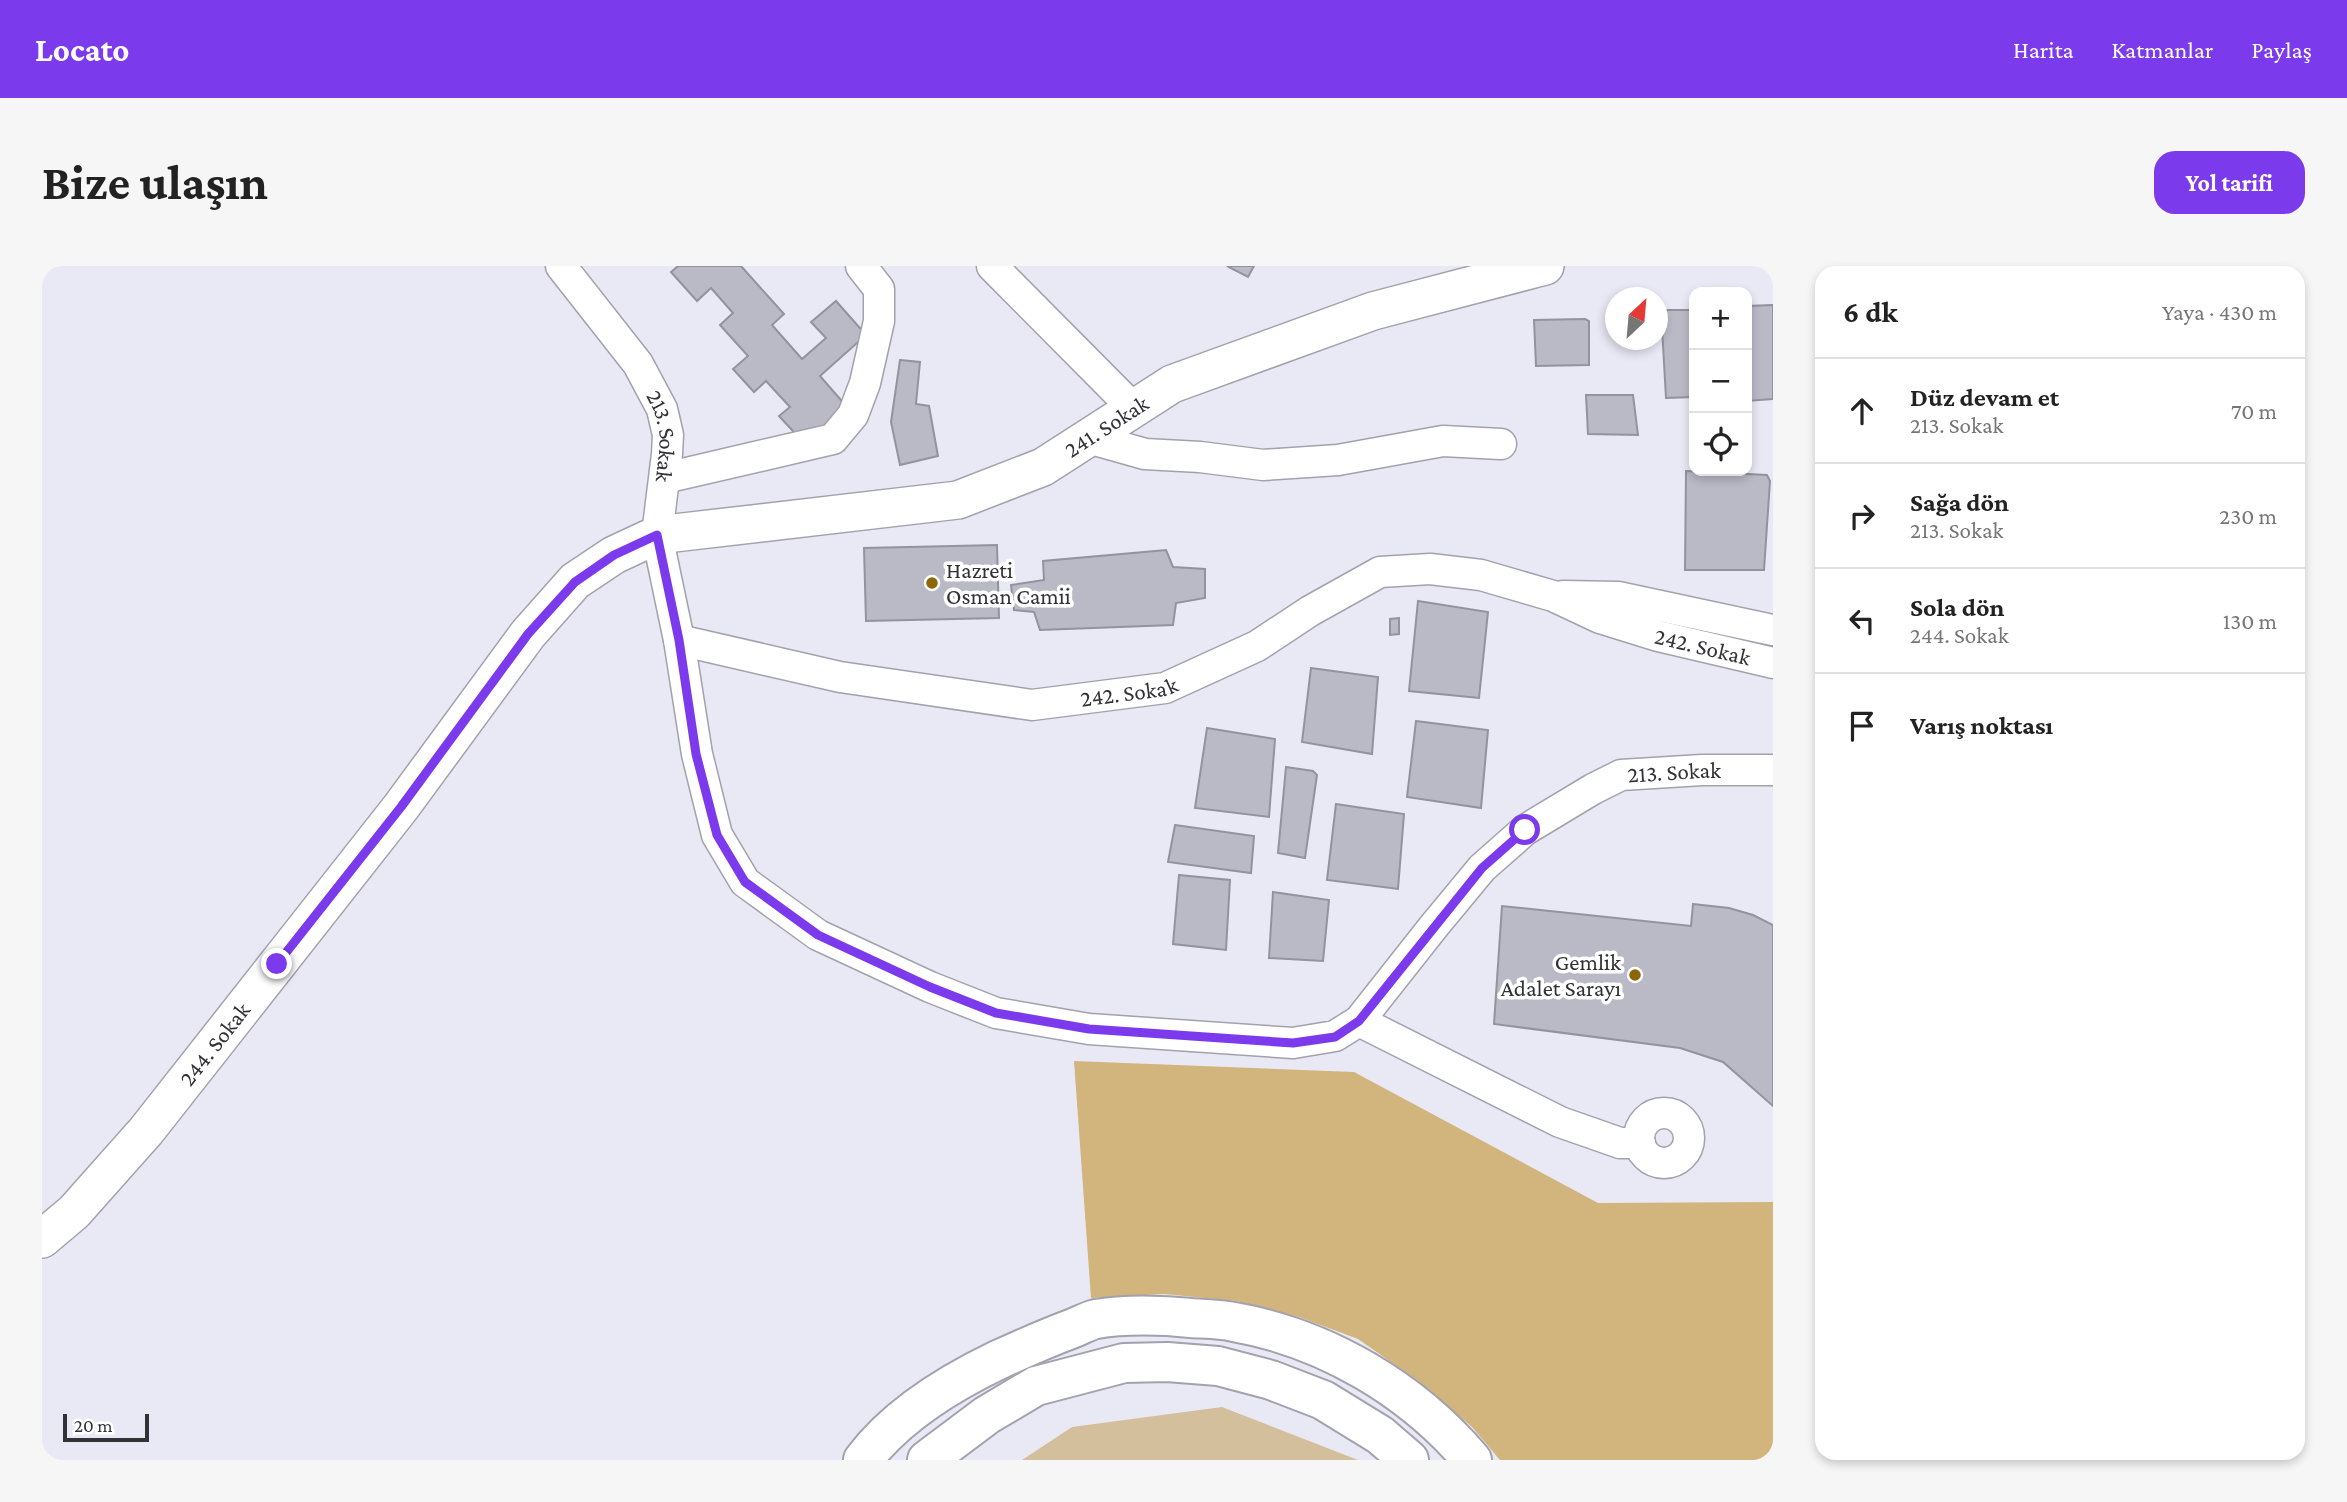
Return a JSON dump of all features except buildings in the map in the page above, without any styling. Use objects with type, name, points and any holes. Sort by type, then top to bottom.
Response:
[{"type":"highway","points":[[863,1460],[920,1406],[973,1372],[1033,1343],[1096,1319],[1163,1315],[1233,1322],[1292,1337],[1348,1359],[1404,1396],[1472,1460]]},
{"type":"highway","points":[[927,1460],[987,1415],[1036,1386],[1124,1363],[1167,1362],[1218,1366],[1271,1380],[1323,1400],[1380,1435],[1409,1460]]},
{"type":"street","name":"213. Sokak","points":[[561,266],[638,363],[662,409],[668,435],[657,535],[679,640],[696,754],[717,835],[745,882],[818,935],[930,987],[996,1013],[1089,1029],[1293,1043],[1335,1037],[1359,1021],[1482,868],[1525,830],[1547,816],[1621,775],[1702,770],[1773,770]]},
{"type":"street","points":[[664,478],[833,439],[853,415],[865,383],[879,321],[879,289],[861,266]]},
{"type":"street","points":[[992,266],[1134,409]]},
{"type":"street","name":"241. Sokak","points":[[657,535],[958,500],[1043,467],[1172,384],[1373,311],[1545,266]]},
{"type":"street","points":[[1088,438],[1144,454],[1200,457],[1263,465],[1338,460],[1443,441],[1501,444]]},
{"type":"street","name":"244. Sokak","points":[[42,1239],[74,1212],[146,1131],[401,807],[528,634],[575,582],[614,555],[657,535]]},
{"type":"street","name":"242. Sokak","points":[[679,640],[840,677],[1032,705],[1165,688],[1256,646],[1310,611],[1381,572],[1430,569],[1481,575],[1553,596],[1600,618],[1658,636],[1773,663]]},
{"type":"street","name":"242. Sokak","points":[[1553,596],[1618,597],[1773,630]]},
{"type":"street","points":[[1359,1021],[1560,1122],[1620,1143],[1640,1143]]},
{"type":"shaded area","points":[[1074,1061],[1354,1072],[1598,1203],[1773,1202],[1773,1460],[1500,1460],[1472,1427],[1417,1380],[1358,1339],[1299,1317],[1237,1301],[1164,1294],[1091,1298]]},
{"type":"shaded area","points":[[1222,1407],[1358,1460],[1022,1460],[1072,1427]]},
{"type":"place","name":"Hazreti Osman Camii","points":[[932,583]]},
{"type":"place","name":"Gemlik Adalet Sarayı","points":[[1635,975]]},
{"type":"route","points":[[277,964],[401,807],[528,634],[575,582],[614,555],[657,535],[679,640],[696,754],[717,835],[745,882],[818,935],[930,987],[996,1013],[1089,1029],[1293,1043],[1335,1037],[1359,1021],[1482,868],[1525,830]]}]
